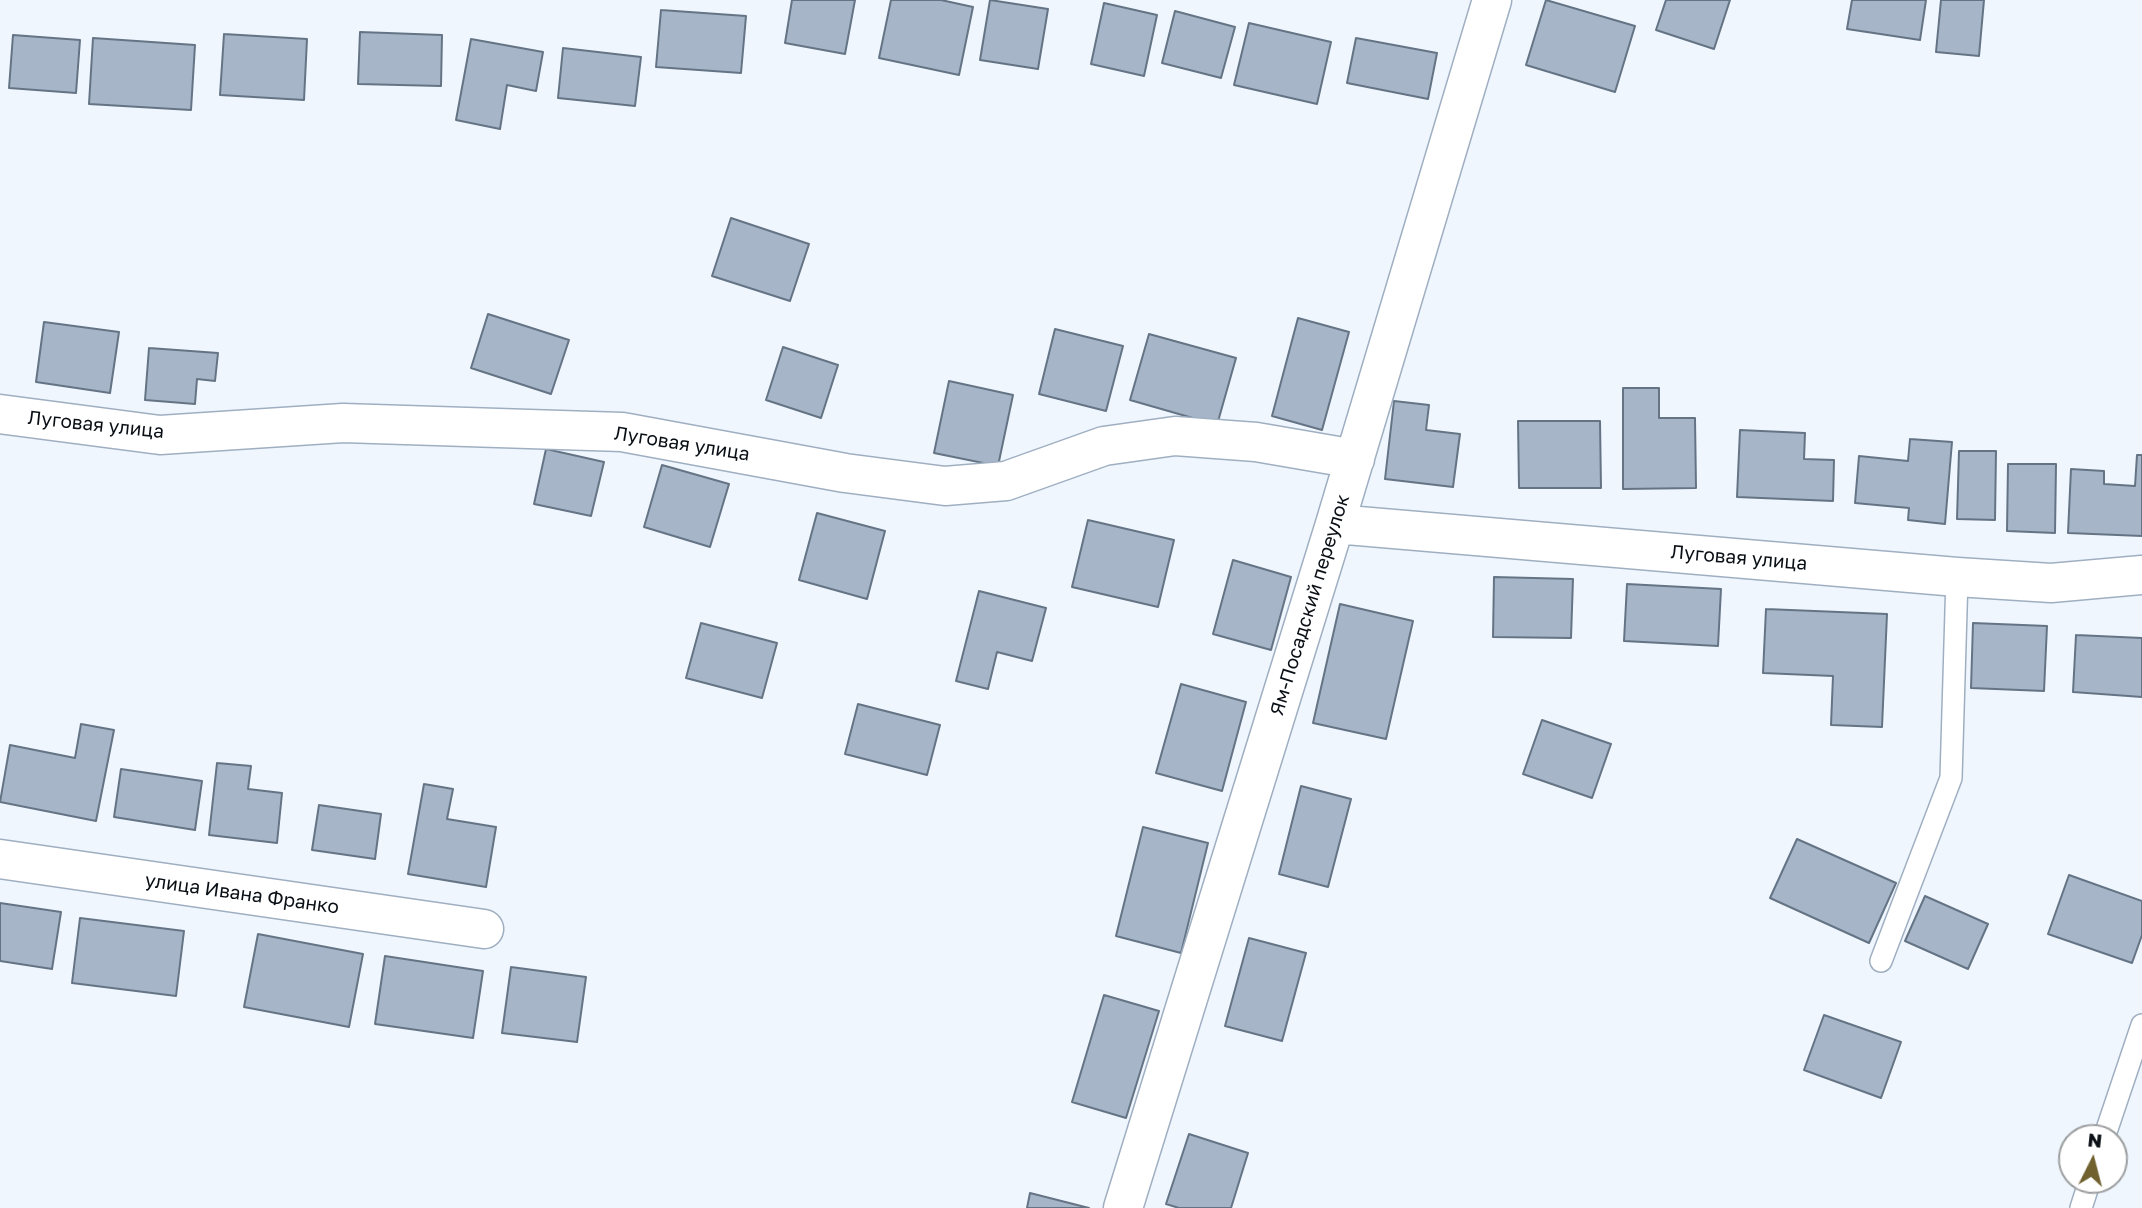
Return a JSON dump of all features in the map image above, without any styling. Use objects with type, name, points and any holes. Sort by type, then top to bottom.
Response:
[{"type":"street","name":"Ям-Посадский переулок","points":[[1123,1208],[1355,459],[1492,0]]},
{"type":"street","name":"Луговая улица","points":[[0,414],[160,435],[343,423],[622,432],[845,473],[945,486],[1006,481],[1104,446],[1175,436],[1256,442],[1355,459]]},
{"type":"street","name":"Луговая улица","points":[[1335,524],[2051,583],[2142,575]]},
{"type":"street","name":"улица Ивана Франко","points":[[0,859],[484,929]]},
{"type":"lane","points":[[1881,961],[1951,778],[1957,577]]},
{"type":"lane","points":[[2109,1124],[2142,1025]]},
{"type":"building","points":[[792,0],[855,0],[845,54],[785,43]]},
{"type":"building","points":[[891,0],[941,0],[973,7],[959,75],[879,58]]},
{"type":"building","points":[[990,0],[1048,9],[1038,69],[980,60]]},
{"type":"building","points":[[1546,0],[1635,26],[1615,92],[1526,65]]},
{"type":"building","points":[[1666,0],[1730,0],[1714,49],[1656,30]]},
{"type":"building","points":[[1852,0],[1926,0],[1920,40],[1847,29]]},
{"type":"building","points":[[1941,0],[1984,0],[1979,56],[1936,52]]},
{"type":"building","points":[[1104,3],[1157,15],[1144,76],[1091,64]]},
{"type":"building","points":[[661,10],[746,16],[741,73],[656,67]]},
{"type":"building","points":[[1175,11],[1235,27],[1221,78],[1162,63]]},
{"type":"building","points":[[1249,23],[1331,42],[1317,104],[1234,85]]},
{"type":"building","points":[[360,32],[442,35],[441,86],[358,84]]},
{"type":"building","points":[[224,34],[307,39],[304,100],[220,95]]},
{"type":"building","points":[[13,35],[80,40],[76,93],[9,88]]},
{"type":"building","points":[[93,38],[195,45],[191,110],[89,104]]},
{"type":"building","points":[[1356,38],[1437,53],[1428,99],[1347,83]]},
{"type":"building","points":[[471,39],[543,52],[536,91],[507,85],[500,129],[456,120]]},
{"type":"building","points":[[563,48],[641,57],[635,106],[558,98]]},
{"type":"building","points":[[731,218],[809,244],[790,301],[712,276]]},
{"type":"building","points":[[488,314],[569,340],[551,394],[471,368]]},
{"type":"building","points":[[1298,318],[1349,332],[1322,430],[1272,416]]},
{"type":"building","points":[[44,322],[119,332],[110,393],[36,382]]},
{"type":"building","points":[[1055,329],[1123,346],[1106,411],[1039,394]]},
{"type":"building","points":[[1149,334],[1236,358],[1217,425],[1130,400]]},
{"type":"building","points":[[783,347],[838,365],[821,418],[766,400]]},
{"type":"building","points":[[149,348],[218,353],[215,381],[197,379],[195,404],[145,400]]},
{"type":"building","points":[[949,381],[1013,395],[998,466],[934,453]]},
{"type":"building","points":[[1623,388],[1659,388],[1659,418],[1695,418],[1696,488],[1623,489]]},
{"type":"building","points":[[1394,401],[1429,405],[1426,430],[1460,434],[1453,487],[1385,479]]},
{"type":"building","points":[[1518,421],[1600,421],[1601,488],[1519,488]]},
{"type":"building","points":[[1740,430],[1805,433],[1804,459],[1834,460],[1833,501],[1737,497]]},
{"type":"building","points":[[1910,439],[1952,442],[1945,524],[1908,520],[1909,508],[1855,503],[1859,456],[1908,461]]},
{"type":"building","points":[[546,449],[604,462],[591,516],[534,504]]},
{"type":"building","points":[[1959,451],[1996,451],[1995,520],[1957,519]]},
{"type":"building","points":[[2137,455],[2142,455],[2142,536],[2068,533],[2071,469],[2104,471],[2104,484],[2135,486]]},
{"type":"building","points":[[2008,464],[2056,464],[2055,533],[2007,531]]},
{"type":"building","points":[[662,465],[729,484],[710,547],[644,527]]},
{"type":"building","points":[[817,513],[885,531],[867,599],[799,580]]},
{"type":"building","points":[[1088,520],[1174,540],[1158,607],[1072,587]]},
{"type":"building","points":[[1233,560],[1291,577],[1271,650],[1213,634]]},
{"type":"building","points":[[1494,577],[1573,579],[1571,638],[1493,637]]},
{"type":"building","points":[[1627,584],[1721,589],[1718,646],[1624,641]]},
{"type":"building","points":[[979,591],[1046,608],[1032,661],[997,652],[988,689],[956,681]]},
{"type":"building","points":[[1340,604],[1413,621],[1386,739],[1313,723]]},
{"type":"building","points":[[1766,609],[1887,614],[1882,727],[1831,725],[1833,676],[1763,673]]},
{"type":"building","points":[[701,623],[777,643],[762,698],[686,678]]},
{"type":"building","points":[[1973,623],[2047,626],[2044,691],[1971,688]]},
{"type":"building","points":[[2076,635],[2142,638],[2142,697],[2073,692]]},
{"type":"building","points":[[1181,684],[1246,702],[1222,791],[1156,773]]},
{"type":"building","points":[[858,704],[940,725],[927,775],[845,754]]},
{"type":"building","points":[[1542,720],[1611,744],[1592,798],[1523,774]]},
{"type":"building","points":[[81,724],[114,730],[96,821],[0,802],[10,745],[75,758]]},
{"type":"building","points":[[217,763],[251,766],[248,789],[282,793],[277,843],[209,835]]},
{"type":"building","points":[[121,769],[202,781],[195,830],[114,817]]},
{"type":"building","points":[[424,784],[453,789],[447,819],[496,827],[486,887],[408,874]]},
{"type":"building","points":[[1301,786],[1351,799],[1328,887],[1279,874]]},
{"type":"building","points":[[319,805],[381,814],[375,859],[312,850]]},
{"type":"building","points":[[1143,827],[1208,843],[1181,953],[1116,936]]},
{"type":"building","points":[[1797,839],[1896,883],[1869,943],[1770,898]]},
{"type":"building","points":[[2069,875],[2142,901],[2142,935],[2132,963],[2048,934]]},
{"type":"building","points":[[1925,896],[1988,924],[1968,969],[1905,941]]},
{"type":"building","points":[[0,903],[61,912],[52,969],[0,961]]},
{"type":"building","points":[[80,918],[184,931],[176,996],[72,983]]},
{"type":"building","points":[[258,934],[363,954],[349,1027],[244,1007]]},
{"type":"building","points":[[1249,938],[1306,953],[1282,1041],[1225,1026]]},
{"type":"building","points":[[385,956],[483,971],[473,1038],[375,1024]]},
{"type":"building","points":[[511,967],[586,977],[577,1042],[502,1033]]},
{"type":"building","points":[[1104,995],[1159,1011],[1126,1118],[1072,1102]]},
{"type":"building","points":[[1824,1015],[1901,1042],[1881,1098],[1804,1070]]},
{"type":"building","points":[[1189,1134],[1248,1153],[1231,1208],[1179,1208],[1166,1204]]},
{"type":"building","points":[[1030,1193],[1089,1208],[1027,1208]]}]
